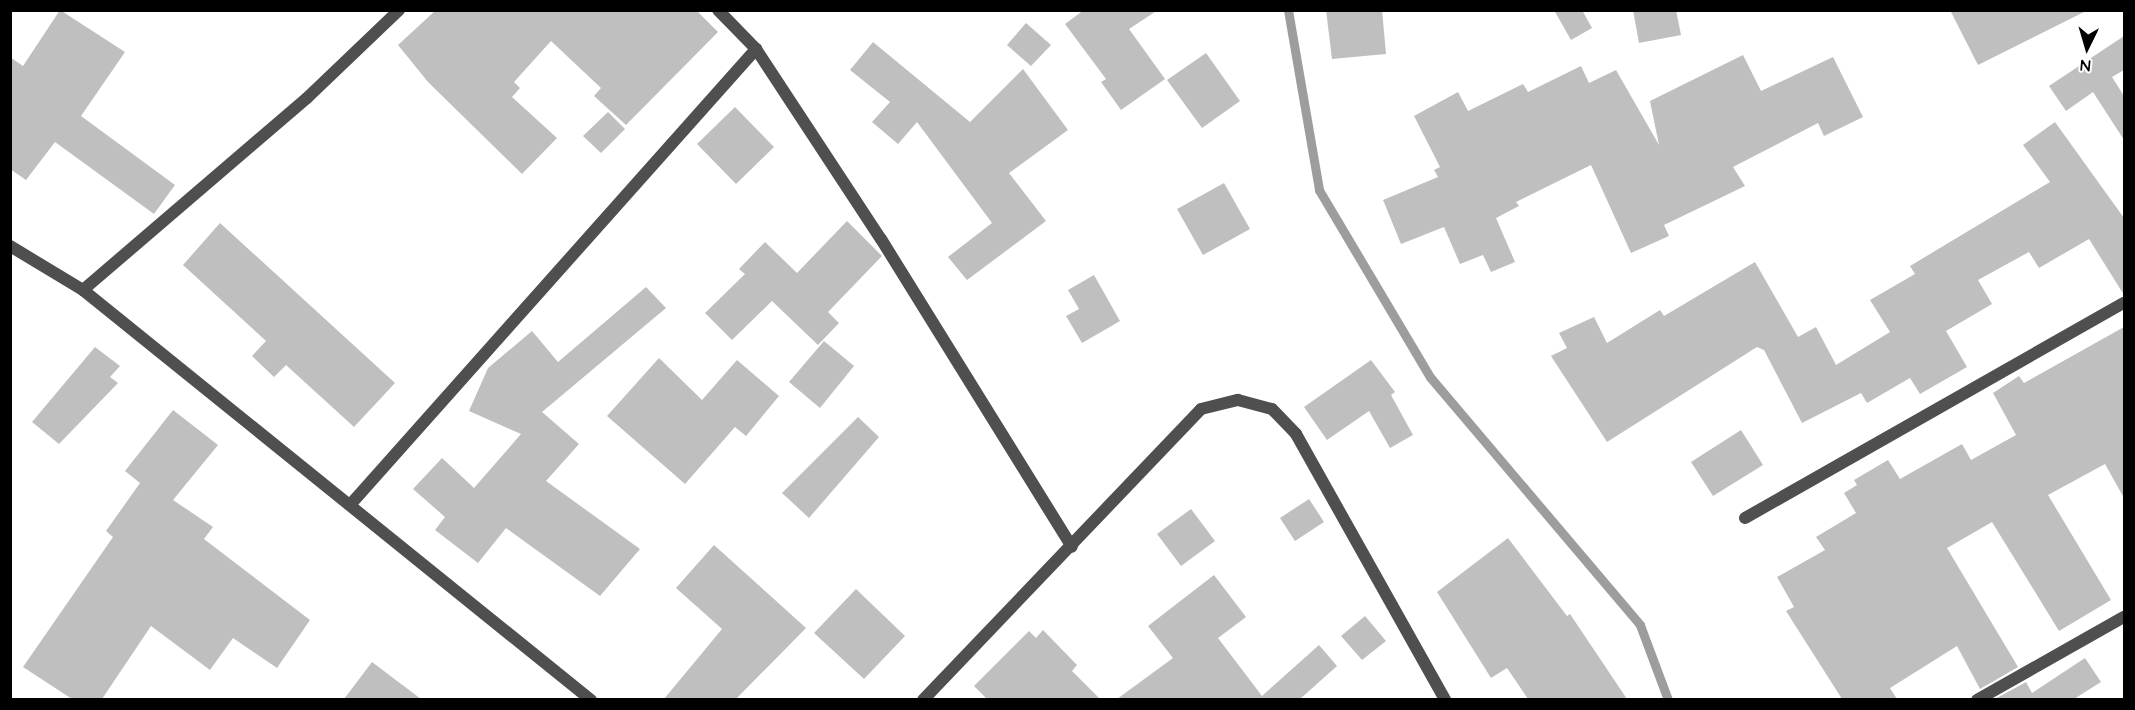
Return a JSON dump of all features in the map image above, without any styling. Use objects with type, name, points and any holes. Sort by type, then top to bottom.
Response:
[{"type":"street","points":[[83,290],[307,98],[399,10]]},
{"type":"street","points":[[718,10],[756,49],[1072,546]]},
{"type":"street","points":[[350,505],[756,49]]},
{"type":"street","points":[[10,246],[83,290],[591,699]]},
{"type":"street","points":[[1745,518],[2124,303]]},
{"type":"street","points":[[923,699],[1201,409],[1238,400],[1272,409],[1296,435],[1445,699]]},
{"type":"street","points":[[1977,699],[2124,617]]},
{"type":"building","points":[[60,10],[125,52],[81,116],[175,185],[154,214],[55,142],[26,180],[10,169],[10,57],[23,66]]},
{"type":"building","points":[[436,10],[696,10],[718,32],[626,125],[594,96],[601,88],[551,41],[514,82],[520,88],[512,97],[557,138],[522,174],[428,82],[398,45]]},
{"type":"building","points":[[1084,10],[1158,10],[1129,29],[1165,79],[1121,110],[1101,82],[1106,79],[1065,24]]},
{"type":"building","points":[[1326,10],[1382,10],[1386,54],[1332,59]]},
{"type":"building","points":[[1554,10],[1582,10],[1592,28],[1571,40]]},
{"type":"building","points":[[1633,10],[1676,10],[1681,35],[1639,43]]},
{"type":"building","points":[[1950,10],[2088,10],[1978,65]]},
{"type":"building","points":[[1026,23],[1051,45],[1031,66],[1007,45]]},
{"type":"building","points":[[2124,36],[2124,70],[2112,77],[2124,96],[2124,140],[2093,92],[2066,111],[2049,86]]},
{"type":"building","points":[[873,42],[970,122],[1023,69],[1068,130],[1009,173],[1046,221],[967,280],[948,257],[992,223],[917,122],[898,144],[872,122],[890,102],[850,70]]},
{"type":"building","points":[[1206,53],[1240,101],[1202,128],[1167,80]]},
{"type":"building","points":[[1743,55],[1761,91],[1833,57],[1863,117],[1824,136],[1818,123],[1733,167],[1745,186],[1664,225],[1669,236],[1631,253],[1591,165],[1516,202],[1519,206],[1496,218],[1515,262],[1491,272],[1483,255],[1460,264],[1444,227],[1401,244],[1383,200],[1438,177],[1434,170],[1440,167],[1414,116],[1458,92],[1468,111],[1523,84],[1528,92],[1581,66],[1589,83],[1616,70],[1659,145],[1650,101]]},
{"type":"building","points":[[735,107],[774,147],[736,184],[697,144]]},
{"type":"building","points":[[608,112],[625,129],[601,153],[583,136]]},
{"type":"building","points":[[2055,122],[2124,218],[2124,295],[2089,239],[2039,268],[2029,252],[1978,280],[1992,304],[1946,331],[1967,367],[1920,394],[1910,378],[1867,403],[1861,393],[1802,423],[1764,350],[1757,347],[1607,442],[1551,356],[1567,348],[1559,333],[1594,317],[1607,343],[1660,310],[1664,316],[1755,262],[1798,337],[1816,327],[1836,365],[1890,332],[1870,300],[1915,274],[1910,266],[2050,182],[2023,145]]},
{"type":"building","points":[[1224,183],[1250,229],[1203,255],[1177,209]]},
{"type":"building","points":[[847,221],[882,256],[828,312],[839,323],[818,345],[772,301],[732,340],[705,313],[745,274],[739,269],[765,242],[797,273]]},
{"type":"building","points":[[220,223],[395,383],[354,427],[286,365],[274,377],[252,356],[266,341],[183,265]]},
{"type":"building","points":[[1094,275],[1120,321],[1082,343],[1066,316],[1079,309],[1068,290]]},
{"type":"building","points":[[646,287],[666,308],[542,412],[579,444],[546,481],[640,549],[600,596],[506,528],[478,563],[435,530],[445,517],[413,489],[442,458],[474,488],[521,434],[469,411],[488,368],[532,331],[558,362]]},
{"type":"building","points":[[2124,327],[2124,498],[2105,464],[2048,495],[2111,600],[2059,631],[1992,522],[1947,548],[2018,667],[1980,689],[1957,646],[1890,688],[1897,699],[1842,699],[1786,611],[1794,607],[1777,577],[1825,550],[1816,537],[1856,513],[1844,493],[1857,485],[1854,480],[1888,460],[1900,479],[1962,444],[1971,460],[2016,435],[1993,393],[2019,376],[2024,383]]},
{"type":"building","points":[[824,341],[854,366],[820,408],[789,382]]},
{"type":"building","points":[[95,347],[120,366],[110,377],[118,383],[59,444],[32,422]]},
{"type":"building","points":[[659,358],[702,400],[737,360],[779,396],[746,436],[735,427],[685,484],[607,416]]},
{"type":"building","points":[[1371,360],[1395,392],[1391,395],[1413,435],[1390,448],[1369,411],[1327,440],[1304,407]]},
{"type":"building","points":[[173,410],[218,445],[173,500],[213,527],[204,539],[310,620],[277,668],[233,638],[210,670],[151,626],[102,699],[72,699],[23,667],[113,537],[106,531],[140,483],[125,471]]},
{"type":"building","points":[[858,417],[879,437],[809,518],[782,493]]},
{"type":"building","points":[[1741,430],[1763,465],[1713,496],[1691,462]]},
{"type":"building","points":[[1309,499],[1324,522],[1295,541],[1280,518]]},
{"type":"building","points":[[1191,509],[1215,541],[1181,566],[1157,534]]},
{"type":"building","points":[[1508,538],[1567,616],[1570,614],[1627,699],[1528,699],[1507,668],[1491,678],[1437,592]]},
{"type":"building","points":[[714,545],[806,628],[736,699],[664,699],[722,629],[676,588]]},
{"type":"building","points":[[1214,575],[1246,617],[1218,638],[1262,696],[1319,645],[1337,666],[1300,699],[1117,699],[1173,658],[1148,626]]},
{"type":"building","points":[[856,589],[905,636],[864,679],[814,633]]},
{"type":"building","points":[[1365,616],[1386,641],[1362,660],[1341,636]]},
{"type":"building","points":[[1043,630],[1077,665],[1072,671],[1100,699],[987,699],[974,686],[1029,631],[1036,638]]},
{"type":"building","points":[[2085,658],[2101,682],[2074,699],[1995,699],[2026,682],[2032,693]]},
{"type":"building","points":[[372,662],[421,699],[344,699]]},
{"type":"waterway","points":[[1288,10],[1319,190],[1430,377],[1640,625],[1668,700]]}]
